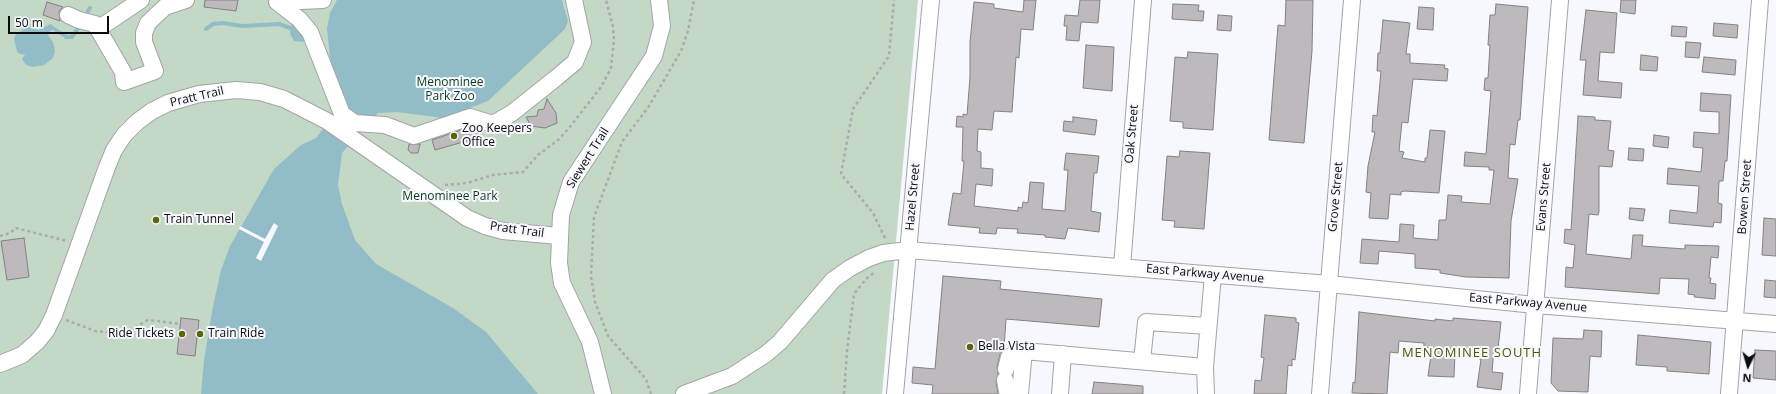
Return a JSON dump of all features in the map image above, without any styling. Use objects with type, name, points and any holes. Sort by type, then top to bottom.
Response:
[{"type":"street","points":[[140,0],[84,22],[124,72],[124,82],[155,71],[144,42],[144,33],[148,23],[165,7],[186,0]]},
{"type":"street","points":[[272,1],[324,0]]},
{"type":"street","points":[[272,1],[299,19],[310,32],[342,114],[348,120],[355,124],[377,124],[414,136],[470,117],[493,124],[512,113],[575,62],[580,53],[583,42],[574,0]]},
{"type":"street","name":"Siewert Trail","points":[[603,394],[590,342],[562,283],[560,272],[560,215],[571,182],[654,56],[662,26],[660,0]]},
{"type":"street","name":"Hazel Street","points":[[895,394],[931,0]]},
{"type":"street","name":"Oak Street","points":[[1122,267],[1143,0]]},
{"type":"street","name":"Grove Street","points":[[1320,394],[1352,0]]},
{"type":"street","name":"Evans Street","points":[[1528,394],[1560,0]]},
{"type":"street","name":"Bowen Street","points":[[1729,394],[1736,321],[1760,0]]},
{"type":"street","name":"Pratt Trail","points":[[0,364],[22,355],[30,349],[46,331],[54,315],[114,150],[124,135],[137,122],[152,111],[168,103],[199,94],[224,90],[242,90],[260,92],[284,99],[327,121],[467,218],[485,226],[503,231],[559,236]]},
{"type":"street","name":"East Parkway Avenue","points":[[684,394],[732,376],[766,354],[780,342],[833,280],[860,262],[884,253],[908,250],[1329,284],[1535,304],[1776,324]]},
{"type":"street","points":[[1206,394],[1205,367],[1213,275]]},
{"type":"street","points":[[1142,361],[1146,322],[1208,326]]},
{"type":"street","points":[[1024,350],[1019,394],[1007,391],[1006,374],[1009,357],[1024,350],[1205,367]]},
{"type":"street","points":[[1060,394],[1063,354]]},
{"type":"path","points":[[444,185],[467,183],[494,175],[523,172],[538,155],[558,140],[569,128],[601,87],[611,68],[614,40],[613,27],[606,0]]},
{"type":"path","points":[[651,394],[646,379],[608,336],[595,302],[591,276],[594,217],[622,142],[648,106],[681,51],[688,31],[694,0]]},
{"type":"path","points":[[844,394],[846,351],[854,294],[866,279],[882,265],[885,238],[873,213],[841,174],[853,109],[889,56],[894,0]]},
{"type":"path","points":[[0,236],[10,233],[16,228],[79,244]]},
{"type":"path","points":[[54,315],[90,329],[114,333],[132,329],[148,320],[181,324]]},
{"type":"green space","name":"Menominee Park","points":[[0,0],[918,0],[882,394],[0,394]]},
{"type":"water","points":[[337,0],[562,0],[568,21],[565,29],[488,101],[443,118],[397,112],[378,113],[342,153],[338,185],[342,204],[355,240],[376,264],[453,308],[486,332],[538,394],[201,394],[204,360],[213,306],[221,270],[230,246],[274,169],[301,145],[316,138],[336,112],[327,29],[330,13]]},
{"type":"water","points":[[292,21],[305,36],[306,42],[294,41],[290,34]]},
{"type":"water","points":[[50,24],[67,35],[63,37],[53,30],[50,31],[48,35],[53,42],[55,51],[53,58],[44,65],[32,67],[26,65],[22,59],[25,55],[18,53],[16,48],[14,38],[16,34],[28,27],[39,30]]},
{"type":"pier","points":[[274,223],[278,226],[261,261],[256,258],[264,242],[239,229],[240,226],[265,239]]},
{"type":"building","points":[[205,0],[238,0],[236,11],[204,7]]},
{"type":"building","points":[[1024,0],[1036,0],[1033,30],[1021,29],[1019,58],[1016,57],[1012,112],[994,111],[992,130],[978,129],[977,151],[981,152],[981,168],[993,169],[992,186],[976,184],[974,206],[1018,211],[1018,207],[1022,208],[1023,202],[1028,203],[1030,182],[1044,183],[1042,209],[1065,211],[1068,170],[1064,170],[1066,153],[1099,156],[1097,173],[1094,173],[1091,211],[1101,213],[1099,232],[1068,228],[1065,239],[1045,237],[1045,235],[1017,233],[1018,229],[997,228],[996,234],[979,233],[980,228],[948,225],[953,193],[961,194],[964,161],[962,161],[963,127],[956,127],[957,116],[963,117],[963,114],[967,115],[970,77],[970,42],[974,2],[994,4],[994,8],[1023,12]]},
{"type":"building","points":[[1080,0],[1100,0],[1098,23],[1081,22],[1079,41],[1066,40],[1067,26],[1064,26],[1065,15],[1078,16]]},
{"type":"building","points":[[1286,0],[1313,0],[1312,51],[1304,143],[1269,140],[1278,25],[1285,26]]},
{"type":"building","points":[[1621,0],[1636,0],[1635,14],[1620,12]]},
{"type":"building","points":[[47,2],[63,7],[59,11],[60,21],[43,15]]},
{"type":"building","points":[[1173,4],[1199,5],[1198,11],[1204,11],[1203,21],[1172,19]]},
{"type":"building","points":[[1496,4],[1528,7],[1520,120],[1518,120],[1515,145],[1510,144],[1508,178],[1518,179],[1511,221],[1509,278],[1466,277],[1440,273],[1440,270],[1415,268],[1415,254],[1379,251],[1378,264],[1360,263],[1362,239],[1399,242],[1400,224],[1414,225],[1413,238],[1438,240],[1439,220],[1446,220],[1448,195],[1462,196],[1461,202],[1490,204],[1494,170],[1489,170],[1489,167],[1464,166],[1465,152],[1486,154],[1491,91],[1484,90],[1485,78],[1488,78],[1490,15],[1495,15]]},
{"type":"building","points":[[1419,7],[1434,8],[1433,30],[1417,29]]},
{"type":"building","points":[[1586,10],[1617,13],[1614,53],[1600,52],[1598,81],[1622,83],[1621,98],[1583,95],[1586,60],[1580,60]]},
{"type":"building","points":[[1218,15],[1232,16],[1231,31],[1217,30]]},
{"type":"building","points":[[1383,20],[1410,23],[1406,54],[1410,54],[1410,63],[1445,65],[1444,68],[1448,69],[1447,81],[1413,79],[1408,123],[1402,122],[1399,151],[1404,152],[1402,158],[1425,162],[1425,158],[1427,158],[1430,130],[1445,131],[1439,193],[1404,191],[1401,192],[1401,195],[1390,194],[1388,219],[1369,218],[1371,193],[1366,192],[1368,166],[1375,132],[1372,132],[1373,115],[1377,116],[1381,71],[1377,71],[1378,53],[1380,53]]},
{"type":"building","points":[[1714,23],[1738,25],[1737,38],[1713,36]]},
{"type":"building","points":[[1672,26],[1687,27],[1686,37],[1671,36]]},
{"type":"building","points":[[1686,42],[1701,43],[1699,58],[1685,57]]},
{"type":"building","points":[[1086,45],[1114,47],[1112,91],[1083,88]]},
{"type":"building","points":[[1188,52],[1218,54],[1213,130],[1183,128],[1183,122],[1170,121],[1175,57],[1187,58]]},
{"type":"building","points":[[1641,55],[1658,57],[1657,71],[1640,70]]},
{"type":"building","points":[[1704,57],[1736,60],[1735,75],[1702,72]]},
{"type":"building","points":[[1701,93],[1731,95],[1727,161],[1725,161],[1723,181],[1719,181],[1718,203],[1722,204],[1721,223],[1714,222],[1713,227],[1669,223],[1670,210],[1697,213],[1699,186],[1667,184],[1668,168],[1701,172],[1703,148],[1693,147],[1694,132],[1719,134],[1719,112],[1700,111]]},
{"type":"building","points":[[547,99],[556,113],[557,123],[545,128],[531,126],[526,117],[537,116],[538,110],[544,109]]},
{"type":"building","points":[[1578,116],[1595,117],[1595,120],[1611,121],[1608,150],[1614,151],[1612,167],[1599,166],[1599,212],[1598,215],[1589,214],[1586,254],[1631,259],[1633,235],[1643,235],[1642,246],[1685,249],[1685,245],[1719,246],[1718,258],[1711,257],[1709,278],[1711,278],[1710,283],[1716,284],[1715,299],[1694,297],[1695,295],[1688,294],[1689,279],[1660,278],[1659,294],[1565,287],[1566,267],[1573,268],[1575,245],[1564,243],[1565,229],[1571,230]]},
{"type":"building","points":[[1073,117],[1097,120],[1095,135],[1063,131],[1064,121],[1073,122]]},
{"type":"building","name":"Zoo Keepers Office","points":[[470,127],[478,129],[479,133],[476,134],[477,138],[435,150],[432,140]]},
{"type":"building","points":[[1654,135],[1669,137],[1668,148],[1653,146]]},
{"type":"building","points":[[409,144],[420,144],[418,153],[411,153],[408,150]]},
{"type":"building","points":[[1629,148],[1644,149],[1643,161],[1628,160]]},
{"type":"building","points":[[1180,151],[1210,153],[1204,229],[1174,227],[1175,221],[1162,220],[1167,156],[1179,157]]},
{"type":"building","points":[[1630,208],[1645,209],[1643,221],[1629,219]]},
{"type":"building","points":[[1764,218],[1776,219],[1776,256],[1762,255]]},
{"type":"building","points":[[24,238],[29,277],[7,280],[1,241]]},
{"type":"building","name":"Bella Vista","points":[[943,276],[1001,281],[1000,289],[1102,299],[1099,327],[1006,319],[1004,349],[1000,354],[997,367],[998,374],[996,382],[998,394],[932,394],[933,385],[912,383],[913,367],[935,369]]},
{"type":"building","points":[[1765,280],[1776,281],[1776,298],[1764,297]]},
{"type":"building","points":[[1359,312],[1435,321],[1435,319],[1453,321],[1453,318],[1501,322],[1498,349],[1494,349],[1492,372],[1503,373],[1501,390],[1477,387],[1481,359],[1479,359],[1479,355],[1455,353],[1454,377],[1428,376],[1432,348],[1424,347],[1424,343],[1399,341],[1398,353],[1390,352],[1387,394],[1352,393],[1353,382],[1355,383]]},
{"type":"building","points":[[1265,315],[1296,318],[1296,322],[1299,323],[1295,360],[1292,359],[1292,366],[1288,365],[1286,394],[1254,394],[1255,380],[1261,381],[1264,358],[1261,357]]},
{"type":"building","points":[[181,318],[199,320],[195,356],[177,354]]},
{"type":"building","points":[[1584,330],[1602,331],[1601,357],[1590,356],[1588,392],[1558,391],[1551,383],[1553,338],[1583,339]]},
{"type":"building","points":[[1638,335],[1711,342],[1709,374],[1667,371],[1667,367],[1636,365]]},
{"type":"building","points":[[1755,350],[1776,351],[1776,380],[1753,378]]},
{"type":"building","points":[[1094,382],[1143,386],[1143,394],[1092,394]]},
{"type":"waterway","points":[[84,18],[90,8]]},
{"type":"waterway","points":[[206,29],[213,24],[223,23],[242,26],[279,24],[290,28]]},
{"type":"waterway","points":[[66,37],[72,37],[81,24]]},
{"type":"place","name":"Zoo Keepers Office","points":[[454,136]]},
{"type":"place","name":"Train Tunnel","points":[[156,220]]},
{"type":"place","name":"Ride Tickets","points":[[182,334]]},
{"type":"place","name":"Train Ride","points":[[200,334]]},
{"type":"place","name":"Bella Vista","points":[[970,347]]},
{"type":"district","name":"MENOMINEE SOUTH","points":[[1472,353]]},
{"type":"park label","name":"Menominee Park Zoo","points":[[450,90]]}]
